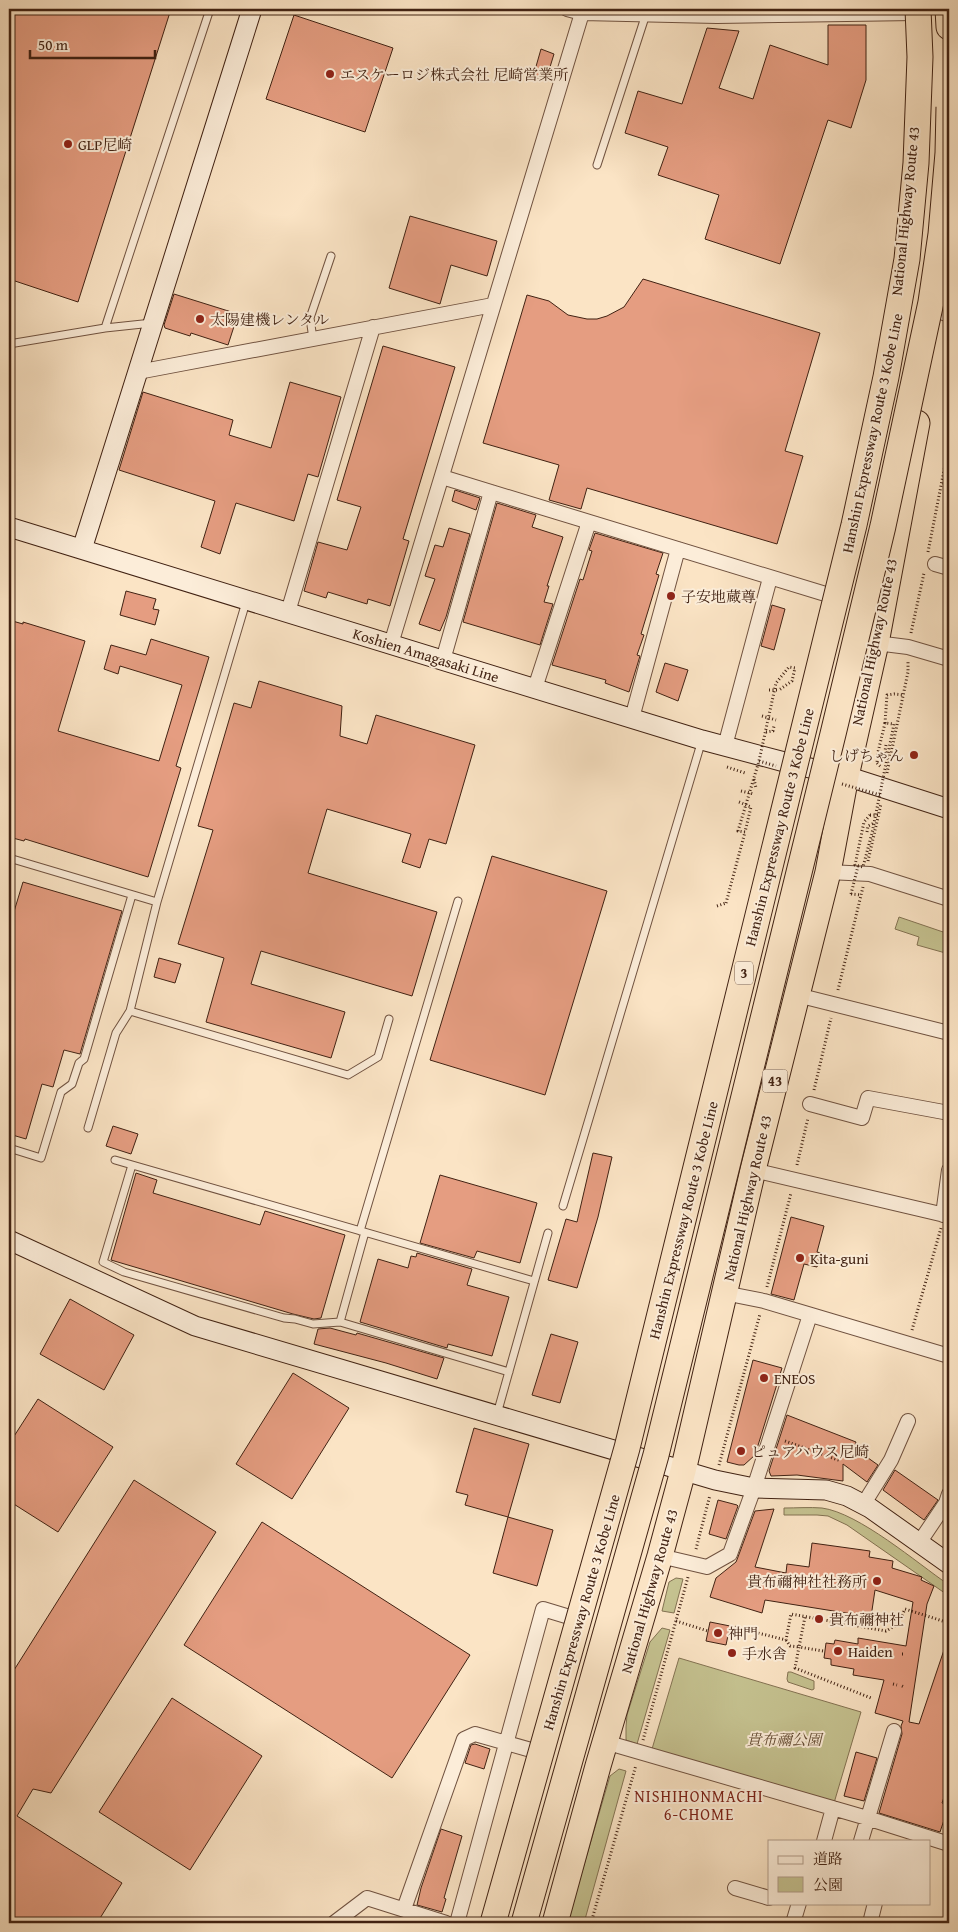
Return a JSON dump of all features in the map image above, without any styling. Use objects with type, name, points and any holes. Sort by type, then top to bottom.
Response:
[{"type":"highway","points":[[948,9],[949,27]]},
{"type":"highway","name":"National Highway Route 43","points":[[492,1923],[622,1452],[832,596],[851,528],[883,383],[895,312],[909,204],[914,115],[916,10]]},
{"type":"highway","name":"Hanshin Expressway Route 3 Kobe Line","points":[[492,1923],[626,1448],[854,525],[886,377],[907,259],[916,163],[920,57],[916,10]]},
{"type":"highway","name":"Hanshin Expressway Route 3 Kobe Line","points":[[524,1923],[656,1455],[883,526],[931,302],[941,234],[948,153],[949,106]]},
{"type":"highway","name":"National Highway Route 43","points":[[554,1923],[683,1471],[753,1170],[828,872],[846,776],[876,643],[944,313],[949,228]]},
{"type":"street","points":[[82,550],[252,9]]},
{"type":"street","points":[[567,9],[717,16],[916,10]]},
{"type":"street","points":[[391,644],[582,11]]},
{"type":"street","points":[[138,372],[493,305]]},
{"type":"street","points":[[288,612],[373,328]]},
{"type":"street","points":[[442,476],[832,596]]},
{"type":"street","points":[[443,660],[491,492]]},
{"type":"street","points":[[535,688],[589,522]]},
{"type":"street","name":"Koshien Amagasaki Line","points":[[9,527],[702,740],[846,776],[949,809]]},
{"type":"street","points":[[632,718],[678,549]]},
{"type":"street","points":[[935,564],[949,568]]},
{"type":"street","points":[[725,746],[770,578]]},
{"type":"street","points":[[876,643],[908,647],[949,659]]},
{"type":"street","points":[[828,872],[870,874],[949,899]]},
{"type":"street","points":[[797,995],[949,1033]]},
{"type":"street","points":[[810,1104],[862,1118],[868,1098],[949,1112]]},
{"type":"street","points":[[753,1170],[946,1216],[949,1170]]},
{"type":"street","points":[[9,1240],[195,1326],[497,1414],[683,1471],[754,1488],[826,1490],[847,1496],[863,1504],[949,1564]]},
{"type":"street","points":[[724,1293],[764,1301],[949,1356]]},
{"type":"street","points":[[660,1556],[707,1566],[730,1554],[754,1488],[810,1315]]},
{"type":"street","points":[[863,1504],[891,1460],[908,1421]]},
{"type":"street","points":[[919,1543],[946,1502],[949,1494]]},
{"type":"street","points":[[457,1923],[543,1609],[576,1619]]},
{"type":"street","points":[[861,1840],[894,1730]]},
{"type":"street","points":[[404,1909],[464,1739],[475,1734],[538,1752]]},
{"type":"street","points":[[605,1742],[867,1818],[949,1844]]},
{"type":"street","points":[[824,1840],[833,1808]]},
{"type":"street","points":[[735,1888],[768,1898]]},
{"type":"street","points":[[334,1923],[367,1898],[446,1923]]},
{"type":"street","points":[[793,1923],[795,1904]]},
{"type":"street","points":[[870,1923],[875,1904]]},
{"type":"lane","points":[[105,328],[210,9]]},
{"type":"lane","points":[[597,165],[646,14]]},
{"type":"lane","points":[[313,339],[310,318],[331,256]]},
{"type":"lane","points":[[9,344],[105,328],[153,323]]},
{"type":"lane","points":[[88,1128],[116,1033],[130,1011],[157,902],[247,599]]},
{"type":"lane","points":[[563,1206],[702,740]]},
{"type":"lane","points":[[9,858],[157,902]]},
{"type":"lane","points":[[9,1148],[41,1158],[61,1092],[72,1084],[79,1063],[84,1059],[132,895]]},
{"type":"lane","points":[[340,1322],[362,1231],[458,901]]},
{"type":"lane","points":[[130,1011],[348,1075],[378,1057],[389,1019]]},
{"type":"lane","points":[[115,1160],[534,1281]]},
{"type":"lane","points":[[132,1165],[103,1262],[124,1272],[284,1318],[313,1324],[340,1322],[509,1372]]},
{"type":"lane","points":[[497,1414],[548,1232]]},
{"type":"path","points":[[943,483],[949,486]]},
{"type":"path","points":[[745,832],[738,831],[754,779],[766,732],[776,683],[789,667],[795,668],[792,681],[779,690],[769,690]]},
{"type":"path","points":[[881,768],[877,764],[885,722],[887,695],[904,695]]},
{"type":"path","points":[[762,716],[776,720]]},
{"type":"path","points":[[878,815],[870,816],[864,822],[855,865],[863,868],[869,833],[874,823],[888,757],[888,745],[894,724],[885,722]]},
{"type":"path","points":[[766,732],[773,731],[774,726]]},
{"type":"path","points":[[754,779],[756,788]]},
{"type":"path","points":[[742,790],[754,794]]},
{"type":"path","points":[[717,906],[726,903],[751,807],[739,802]]},
{"type":"path","points":[[858,866],[851,894],[861,895]]},
{"type":"path","points":[[908,1344],[946,1216]]},
{"type":"path","points":[[771,1436],[841,1461]]},
{"type":"path","points":[[786,1640],[791,1614],[886,1631],[898,1624],[904,1609],[949,1623]]},
{"type":"path","points":[[805,1617],[795,1668],[871,1698]]},
{"type":"path","points":[[676,1621],[708,1631]]},
{"type":"path","points":[[728,1635],[732,1636],[734,1627],[786,1640],[790,1646],[823,1652]]},
{"type":"green space","points":[[899,917],[949,934],[949,954],[917,945],[919,937],[895,929]]},
{"type":"green space","points":[[784,1508],[822,1508],[853,1519],[887,1540],[949,1585],[949,1596],[847,1525],[828,1516],[784,1515]]},
{"type":"green space","points":[[676,1578],[683,1579],[674,1613],[662,1611],[669,1582]]},
{"type":"green space","points":[[662,1628],[670,1630],[637,1744],[626,1740],[627,1715],[650,1642]]},
{"type":"green space","name":"貴布禰公園","points":[[679,1658],[861,1712],[834,1803],[652,1749]]},
{"type":"green space","points":[[788,1672],[814,1681],[814,1689],[788,1682]]},
{"type":"green space","points":[[619,1769],[626,1771],[584,1923],[567,1923],[610,1776]]},
{"type":"building","name":"GLP尼崎","points":[[9,9],[171,9],[78,302],[9,279]]},
{"type":"building","name":"エスケーロジ株式会社 尼崎営業所","points":[[294,15],[393,48],[365,132],[266,99]]},
{"type":"building","points":[[828,25],[866,25],[866,80],[851,128],[828,120],[780,264],[705,239],[719,195],[658,175],[668,147],[625,133],[638,91],[682,104],[707,28],[739,31],[719,88],[753,99],[770,45],[828,65]]},
{"type":"building","points":[[541,49],[554,54],[546,80],[533,77]]},
{"type":"building","points":[[410,216],[497,241],[487,276],[451,265],[440,304],[389,288]]},
{"type":"building","points":[[643,279],[820,333],[785,451],[803,456],[777,544],[587,488],[581,509],[549,500],[559,465],[483,443],[527,295],[549,301],[568,315],[597,319],[624,307]]},
{"type":"building","name":"太陽建機レンタル","points":[[174,294],[238,314],[228,345],[191,333],[190,336],[165,328],[164,325]]},
{"type":"building","points":[[383,346],[455,367],[403,539],[409,541],[390,606],[368,599],[367,604],[328,592],[326,598],[304,591],[318,542],[347,550],[361,507],[337,500]]},
{"type":"building","points":[[290,382],[341,397],[318,477],[308,474],[294,521],[236,503],[220,554],[201,547],[215,501],[119,470],[143,392],[233,420],[229,435],[271,448]]},
{"type":"building","points":[[455,490],[480,498],[476,510],[452,501]]},
{"type":"building","points":[[497,503],[536,515],[532,527],[563,537],[547,586],[549,586],[544,602],[553,604],[540,645],[463,622]]},
{"type":"building","points":[[449,528],[470,534],[446,617],[440,631],[419,624],[435,579],[425,576],[435,545],[443,547]]},
{"type":"building","points":[[595,533],[663,553],[656,574],[659,575],[641,634],[644,635],[637,655],[640,656],[629,692],[605,683],[606,680],[552,665],[580,579],[583,580],[592,551],[589,550]]},
{"type":"building","points":[[126,591],[156,599],[153,609],[159,610],[155,625],[120,615]]},
{"type":"building","points":[[772,605],[785,609],[774,650],[761,646]]},
{"type":"building","points":[[9,620],[23,624],[23,622],[85,641],[58,731],[159,761],[182,685],[120,666],[118,674],[104,669],[111,645],[146,655],[151,639],[209,657],[176,766],[181,768],[148,877],[25,839],[24,841],[9,837]]},
{"type":"building","points":[[665,663],[688,670],[678,701],[656,692]]},
{"type":"building","points":[[259,681],[342,706],[340,736],[367,744],[376,715],[475,745],[446,844],[429,839],[420,868],[402,862],[411,834],[327,809],[308,873],[437,912],[412,996],[261,951],[251,984],[345,1012],[331,1058],[206,1022],[224,958],[178,944],[213,830],[198,826],[234,703],[251,708]]},
{"type":"building","points":[[492,856],[607,891],[545,1095],[430,1060]]},
{"type":"building","points":[[23,882],[122,911],[80,1054],[64,1050],[53,1087],[42,1084],[26,1139],[9,1134],[9,928]]},
{"type":"building","points":[[159,958],[181,964],[175,983],[154,977]]},
{"type":"building","points":[[113,1126],[138,1134],[131,1154],[106,1146]]},
{"type":"building","points":[[593,1153],[612,1157],[598,1217],[577,1288],[548,1280],[566,1219],[577,1222]]},
{"type":"building","points":[[136,1173],[157,1180],[153,1193],[260,1225],[265,1211],[345,1235],[321,1318],[314,1319],[293,1314],[111,1260]]},
{"type":"building","points":[[440,1175],[537,1203],[520,1263],[477,1251],[474,1258],[420,1243]]},
{"type":"building","name":"Kita-guni","points":[[791,1217],[824,1226],[817,1252],[821,1253],[817,1267],[804,1264],[794,1300],[771,1294]]},
{"type":"building","points":[[417,1253],[472,1269],[467,1285],[509,1297],[492,1356],[448,1344],[447,1348],[360,1322],[378,1259],[408,1268],[411,1256],[416,1257]]},
{"type":"building","points":[[70,1299],[134,1335],[104,1390],[40,1354]]},
{"type":"building","points":[[330,1328],[356,1335],[357,1333],[444,1358],[437,1379],[314,1344],[318,1329]]},
{"type":"building","points":[[551,1334],[578,1342],[560,1403],[532,1395]]},
{"type":"building","points":[[753,1360],[782,1368],[755,1455],[744,1465],[739,1465],[727,1462]]},
{"type":"building","points":[[293,1373],[349,1408],[292,1499],[236,1464]]},
{"type":"building","points":[[38,1399],[113,1447],[58,1532],[9,1501],[9,1444]]},
{"type":"building","points":[[787,1415],[856,1442],[854,1448],[878,1465],[867,1482],[843,1464],[843,1481],[797,1475],[771,1476],[769,1471]]},
{"type":"building","points":[[474,1428],[529,1444],[508,1517],[465,1505],[468,1495],[456,1492]]},
{"type":"building","points":[[895,1470],[938,1500],[924,1520],[883,1490]]},
{"type":"building","points":[[134,1480],[216,1532],[51,1793],[33,1789],[17,1816],[122,1883],[97,1923],[9,1923],[9,1678]]},
{"type":"building","points":[[718,1500],[738,1506],[726,1539],[709,1534]]},
{"type":"building","points":[[774,1509],[755,1567],[786,1573],[787,1564],[809,1567],[812,1543],[870,1551],[869,1557],[893,1561],[892,1568],[922,1577],[921,1580],[934,1586],[927,1604],[909,1722],[919,1724],[947,1641],[949,1641],[949,1783],[942,1803],[949,1805],[940,1832],[879,1813],[902,1734],[901,1726],[903,1721],[875,1713],[884,1680],[853,1675],[854,1669],[831,1665],[831,1659],[824,1658],[826,1643],[834,1644],[835,1640],[858,1644],[858,1638],[906,1646],[913,1602],[875,1590],[871,1617],[765,1600],[762,1613],[710,1597],[716,1578],[736,1562],[755,1511]]},
{"type":"building","points":[[508,1517],[553,1530],[537,1586],[493,1573]]},
{"type":"building","points":[[262,1522],[470,1655],[392,1778],[184,1645]]},
{"type":"building","name":"神門","points":[[710,1622],[730,1626],[726,1645],[706,1641]]},
{"type":"building","points":[[172,1698],[262,1756],[190,1870],[99,1812]]},
{"type":"building","points":[[475,1744],[490,1749],[484,1769],[465,1763],[471,1745]]},
{"type":"building","points":[[856,1752],[877,1758],[864,1801],[844,1796]]},
{"type":"building","points":[[441,1829],[462,1836],[444,1898],[446,1899],[442,1912],[417,1905]]},
{"type":"place","name":"エスケーロジ株式会社 尼崎営業所","points":[[330,74]]},
{"type":"place","name":"GLP尼崎","points":[[68,144]]},
{"type":"place","name":"太陽建機レンタル","points":[[200,319]]},
{"type":"place","name":"子安地蔵尊","points":[[671,596]]},
{"type":"place","name":"しげちゃん","points":[[914,755]]},
{"type":"place","name":"Kita-guni","points":[[800,1258]]},
{"type":"place","name":"ENEOS","points":[[764,1378]]},
{"type":"place","name":"ピュアハウス尼崎","points":[[741,1451]]},
{"type":"place","name":"貴布禰神社社務所","points":[[877,1581]]},
{"type":"place","name":"貴布禰神社","points":[[819,1619]]},
{"type":"place","name":"神門","points":[[718,1633]]},
{"type":"place","name":"Haiden","points":[[838,1651]]},
{"type":"place","name":"手水舎","points":[[732,1653]]},
{"type":"district","name":"NISHIHONMACHI 6-CHOME","points":[[699,1805]]}]
